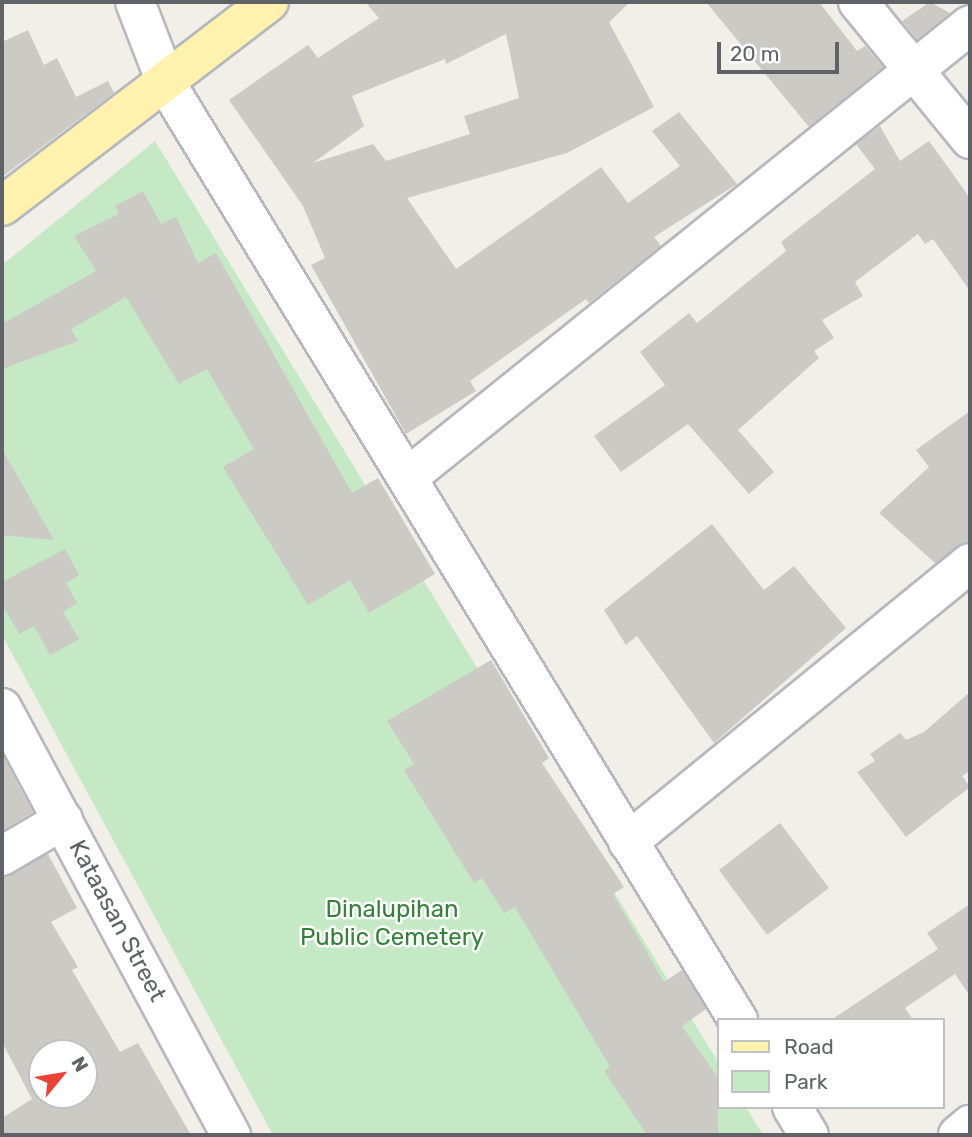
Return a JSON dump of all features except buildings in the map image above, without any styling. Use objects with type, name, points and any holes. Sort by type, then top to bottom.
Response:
[{"type":"main road","points":[[2,206],[167,85],[269,2]]},
{"type":"street","points":[[135,2],[167,85],[737,1018]]},
{"type":"street","points":[[858,2],[970,139]]},
{"type":"street","points":[[408,477],[970,25]]},
{"type":"street","points":[[628,842],[970,563]]},
{"type":"street","name":"Kataasan Street","points":[[2,708],[231,1135]]},
{"type":"street","points":[[2,856],[63,820]]},
{"type":"street","points":[[793,1109],[810,1135]]},
{"type":"street","points":[[958,1135],[970,1125]]},
{"type":"green space","name":"Dinalupihan Public Cemetery","points":[[155,141],[716,1059],[716,1109],[747,1109],[763,1135],[273,1135],[2,635],[2,265]]}]
